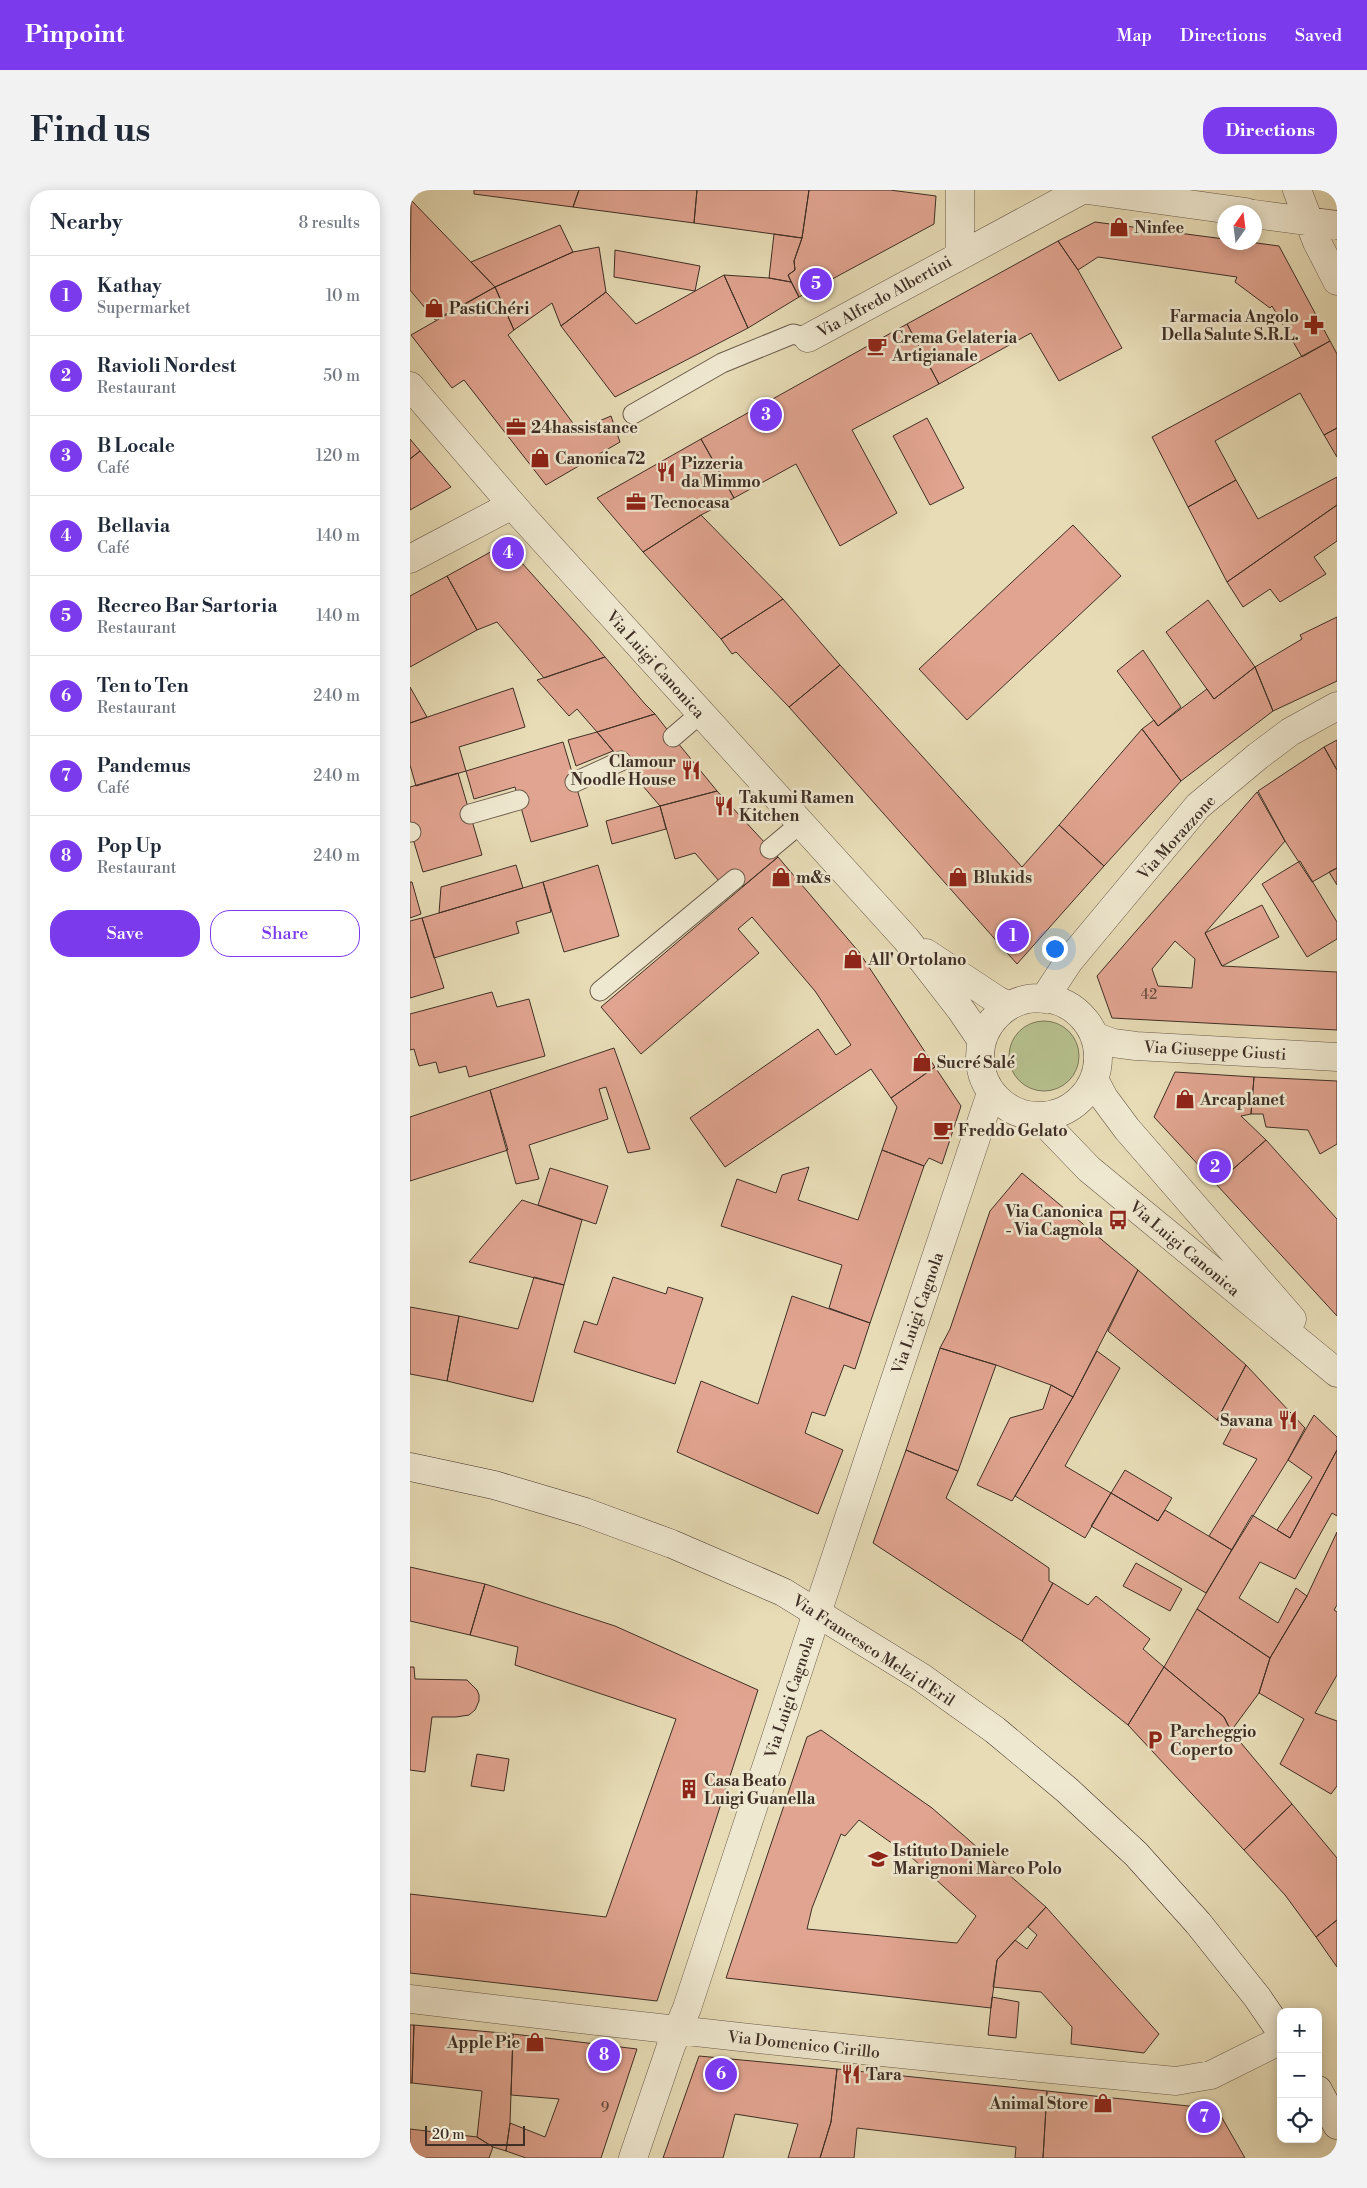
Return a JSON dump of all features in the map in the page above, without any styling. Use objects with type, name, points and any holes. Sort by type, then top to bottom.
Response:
[{"type":"street","name":"Via Alfredo Albertini","points":[[960,190],[960,255]]},
{"type":"street","name":"Via Alfredo Albertini","points":[[808,338],[1082,190]]},
{"type":"street","points":[[1087,190],[1217,208]]},
{"type":"street","points":[[1297,190],[1317,242],[1337,281]]},
{"type":"street","points":[[1262,215],[1337,225]]},
{"type":"street","name":"Via Luigi Canonica","points":[[410,386],[512,504],[906,939],[961,1010],[982,1041]]},
{"type":"street","points":[[410,559],[512,504]]},
{"type":"street","name":"Via Morazzone","points":[[1044,998],[1069,961],[1198,806],[1290,732],[1337,706]]},
{"type":"street","name":"Via Luigi Canonica","points":[[906,939],[991,997],[1009,1006]]},
{"type":"street","points":[[1030,998],[1044,998],[1072,1008],[1082,1017],[1094,1036],[1098,1058],[1094,1080],[1087,1093],[1072,1107],[1059,1113],[1038,1116],[1012,1110],[991,1093],[981,1072],[979,1057],[982,1041],[992,1020],[1009,1006],[1030,998]]},
{"type":"street","name":"Via Giuseppe Giusti","points":[[1094,1036],[1113,1043],[1136,1046],[1337,1057]]},
{"type":"street","name":"Via Luigi Canonica","points":[[1094,1080],[1104,1098],[1127,1129],[1337,1372]]},
{"type":"street","name":"Via Luigi Cagnola","points":[[633,2158],[671,2046],[679,2030],[816,1613],[991,1093]]},
{"type":"street","name":"Via Luigi Canonica","points":[[1038,1116],[1089,1168],[1337,1372]]},
{"type":"street","name":"Via Francesco Melzi d'Eril","points":[[410,1467],[494,1485],[585,1512],[672,1544],[783,1592],[921,1676],[995,1730],[1067,1790],[1136,1854],[1198,1923],[1257,1997],[1277,2026]]},
{"type":"street","name":"Via Domenico Cirillo","points":[[410,1999],[955,2061],[1176,2081],[1211,2075],[1277,2042]]},
{"type":"street","points":[[1322,2097],[1337,2125]]},
{"type":"lane","points":[[633,414],[722,363],[793,334],[808,338]]},
{"type":"lane","points":[[673,737],[701,713]]},
{"type":"lane","points":[[576,782],[621,761]]},
{"type":"lane","points":[[470,814],[518,800]]},
{"type":"lane","points":[[770,849],[801,823]]},
{"type":"lane","points":[[600,991],[735,879]]},
{"type":"green space","points":[[1044,1021],[1057,1024],[1069,1031],[1076,1043],[1079,1056],[1076,1069],[1069,1081],[1057,1088],[1044,1091],[1031,1088],[1019,1081],[1012,1069],[1009,1056],[1012,1043],[1019,1031],[1031,1024]]},
{"type":"building","points":[[474,190],[579,190],[573,207],[474,194]]},
{"type":"building","points":[[579,190],[697,190],[694,223],[573,207]]},
{"type":"building","points":[[697,190],[809,190],[802,238],[694,223]]},
{"type":"building","points":[[809,190],[890,190],[936,196],[934,224],[799,297],[788,275],[795,270],[794,261],[802,238]]},
{"type":"building","points":[[411,200],[495,287],[435,320],[410,290]]},
{"type":"building","points":[[1095,222],[1217,238],[1217,250],[1262,250],[1262,244],[1279,246],[1330,341],[1302,357],[1272,306],[1270,308],[1235,282],[1237,277],[1098,257],[1078,270],[1058,241]]},
{"type":"building","points":[[560,225],[573,252],[495,287],[471,262]]},
{"type":"building","points":[[774,234],[802,238],[794,261],[795,270],[788,275],[791,282],[769,278]]},
{"type":"building","points":[[1058,241],[1078,270],[1122,348],[1059,381],[1031,333],[939,384],[907,324]]},
{"type":"building","points":[[599,247],[606,292],[561,326],[552,303],[514,330],[495,287],[573,252]]},
{"type":"building","points":[[615,250],[700,266],[695,291],[614,277]]},
{"type":"building","points":[[724,275],[748,328],[615,397],[561,326],[606,292],[636,324]]},
{"type":"building","points":[[724,275],[769,278],[791,282],[799,297],[748,328]]},
{"type":"building","points":[[495,287],[514,330],[508,335],[578,430],[611,416],[620,442],[546,485],[464,380],[452,388],[411,335]]},
{"type":"building","points":[[907,324],[939,384],[852,430],[897,513],[840,546],[796,464],[734,498],[701,439]]},
{"type":"building","points":[[1330,341],[1337,354],[1337,428],[1324,435],[1300,393],[1215,441],[1236,480],[1188,507],[1152,437]]},
{"type":"building","points":[[927,418],[964,488],[930,505],[893,436]]},
{"type":"building","points":[[1337,428],[1337,457],[1324,435]]},
{"type":"building","points":[[410,439],[420,451],[410,459]]},
{"type":"building","points":[[701,439],[734,498],[701,515],[643,552],[597,498]]},
{"type":"building","points":[[420,451],[451,487],[410,510],[410,459]]},
{"type":"building","points":[[1337,477],[1337,505],[1227,582],[1188,507],[1236,480],[1258,519]]},
{"type":"building","points":[[1337,505],[1337,541],[1314,557],[1326,574],[1280,602],[1270,589],[1243,607],[1227,582]]},
{"type":"building","points":[[701,515],[783,599],[721,639],[643,552]]},
{"type":"building","points":[[1073,525],[1121,576],[967,720],[919,669]]},
{"type":"building","points":[[505,544],[605,657],[544,678],[497,622],[477,630],[447,576]]},
{"type":"building","points":[[447,576],[477,630],[410,667],[410,596]]},
{"type":"building","points":[[783,599],[840,665],[789,707],[736,652],[732,654],[721,639]]},
{"type":"building","points":[[1208,600],[1255,667],[1214,699],[1166,632]]},
{"type":"building","points":[[1337,617],[1337,681],[1273,711],[1255,667],[1302,639],[1300,635]]},
{"type":"building","points":[[1143,650],[1181,707],[1158,726],[1117,671]]},
{"type":"building","points":[[605,657],[655,714],[597,732],[577,709],[569,716],[537,680]]},
{"type":"building","points":[[840,665],[1022,867],[1059,825],[1104,866],[1017,964],[789,707]]},
{"type":"building","points":[[1255,667],[1273,711],[1181,781],[1142,729],[1154,720],[1158,726],[1207,689],[1214,699]]},
{"type":"building","points":[[410,687],[427,717],[410,723]]},
{"type":"building","points":[[513,688],[525,727],[459,747],[466,771],[416,786],[410,765],[410,723]]},
{"type":"building","points":[[655,714],[717,791],[660,806],[597,732]]},
{"type":"building","points":[[1142,729],[1181,781],[1104,866],[1059,825]]},
{"type":"building","points":[[597,732],[613,751],[576,766],[568,740]]},
{"type":"building","points":[[1337,740],[1337,770],[1324,747]]},
{"type":"building","points":[[563,742],[588,826],[531,842],[515,787],[474,799],[466,771]]},
{"type":"building","points":[[1324,747],[1337,770],[1337,868],[1312,882],[1285,841],[1258,791]]},
{"type":"building","points":[[458,773],[482,855],[423,872],[410,829],[410,787]]},
{"type":"building","points":[[717,791],[778,857],[742,887],[729,873],[719,881],[695,853],[675,859],[660,806]]},
{"type":"building","points":[[1257,792],[1285,841],[1205,933],[1222,966],[1337,972],[1337,1030],[1112,1018],[1097,976]],"holes":[[[1175,941],[1195,959],[1192,988],[1158,986],[1152,969]]]},
{"type":"building","points":[[660,806],[666,829],[612,844],[606,821]]},
{"type":"building","points":[[778,857],[859,952],[935,1067],[891,1098],[871,1069],[725,1167],[690,1118],[818,1029],[836,1055],[851,1045],[815,991],[752,917],[738,929],[759,953],[641,1054],[601,1007]]},
{"type":"building","points":[[1300,861],[1337,922],[1337,939],[1307,957],[1262,884]]},
{"type":"building","points":[[516,865],[523,888],[439,913],[441,887]]},
{"type":"building","points":[[598,865],[619,936],[564,952],[543,882]]},
{"type":"building","points":[[1337,868],[1337,885],[1329,872]]},
{"type":"building","points":[[410,882],[412,882],[421,914],[410,918]]},
{"type":"building","points":[[543,882],[551,912],[516,922],[519,933],[434,958],[422,918]]},
{"type":"building","points":[[1262,905],[1279,937],[1222,966],[1205,933]]},
{"type":"building","points":[[422,918],[444,988],[410,998],[410,921]]},
{"type":"building","points":[[492,992],[497,1007],[529,999],[545,1056],[469,1077],[466,1066],[439,1073],[436,1062],[419,1066],[414,1049],[410,1050],[410,1014]]},
{"type":"building","points":[[614,1048],[650,1149],[628,1153],[606,1087],[599,1089],[608,1119],[529,1145],[539,1179],[516,1184],[490,1090]]},
{"type":"building","points":[[935,1067],[961,1106],[942,1164],[929,1158],[924,1166],[882,1150],[897,1107],[891,1098]]},
{"type":"building","points":[[1175,1072],[1254,1077],[1251,1114],[1241,1116],[1266,1140],[1216,1184],[1154,1117]]},
{"type":"building","points":[[1254,1077],[1337,1081],[1337,1144],[1320,1154],[1308,1130],[1266,1127],[1263,1114],[1251,1114]]},
{"type":"building","points":[[490,1090],[508,1150],[410,1181],[410,1117]]},
{"type":"building","points":[[1266,1140],[1337,1219],[1337,1316],[1216,1184]]},
{"type":"building","points":[[882,1150],[924,1166],[870,1323],[829,1308],[842,1265],[721,1226],[737,1179],[776,1193],[782,1175],[809,1167],[798,1200],[858,1220]]},
{"type":"building","points":[[550,1168],[608,1186],[596,1224],[538,1205]]},
{"type":"building","points":[[1022,1173],[1138,1270],[1073,1397],[1051,1385],[996,1365],[940,1348],[950,1329],[990,1211]]},
{"type":"building","points":[[522,1200],[582,1220],[564,1285],[469,1262]]},
{"type":"building","points":[[1138,1270],[1246,1365],[1217,1420],[1108,1331]]},
{"type":"building","points":[[534,1277],[564,1285],[533,1402],[447,1381],[459,1316],[518,1329]]},
{"type":"building","points":[[613,1277],[666,1294],[668,1287],[703,1298],[675,1384],[574,1352],[584,1321],[597,1325]]},
{"type":"building","points":[[792,1296],[870,1323],[855,1369],[844,1365],[825,1416],[812,1412],[805,1433],[843,1450],[818,1514],[677,1452],[701,1381],[758,1404]]},
{"type":"building","points":[[410,1307],[459,1316],[447,1381],[410,1374]]},
{"type":"building","points":[[940,1348],[996,1365],[958,1471],[906,1450]]},
{"type":"building","points":[[1097,1351],[1120,1368],[1065,1466],[1111,1493],[1085,1538],[1015,1496],[1073,1397]]},
{"type":"building","points":[[1246,1365],[1305,1428],[1288,1460],[1232,1550],[1209,1536],[1257,1459],[1223,1444],[1232,1427],[1217,1420]]},
{"type":"building","points":[[1051,1385],[1073,1397],[1012,1501],[977,1485],[1010,1418],[1043,1409]]},
{"type":"building","points":[[1314,1415],[1337,1437],[1337,1450],[1290,1538],[1277,1530],[1312,1477],[1288,1460]]},
{"type":"building","points":[[906,1450],[958,1471],[946,1498],[1049,1568],[1049,1581],[1053,1583],[1022,1641],[873,1543]]},
{"type":"building","points":[[1337,1450],[1337,1516],[1332,1513],[1295,1579],[1260,1562],[1239,1598],[1278,1623],[1296,1588],[1307,1596],[1270,1658],[1197,1609],[1252,1515],[1290,1538]]},
{"type":"building","points":[[1125,1470],[1172,1498],[1158,1521],[1111,1493]]},
{"type":"building","points":[[1111,1493],[1158,1521],[1165,1510],[1232,1550],[1206,1593],[1091,1526]]},
{"type":"building","points":[[1337,1532],[1337,1605],[1334,1610],[1337,1612],[1337,1675],[1315,1713],[1337,1721],[1337,1786],[1331,1794],[1280,1764],[1304,1719],[1259,1693],[1270,1658],[1307,1596]]},
{"type":"building","points":[[1136,1563],[1182,1589],[1170,1611],[1123,1586]]},
{"type":"building","points":[[410,1567],[485,1584],[470,1635],[410,1621]]},
{"type":"building","points":[[1053,1583],[1088,1605],[1096,1596],[1150,1639],[1143,1649],[1164,1667],[1128,1725],[1022,1641]]},
{"type":"building","name":"Casa Beato Luigi Guanella","points":[[485,1584],[615,1626],[758,1690],[657,2001],[410,1973],[410,1894],[606,1917],[676,1719],[515,1665],[518,1647],[470,1635]]},
{"type":"building","points":[[1197,1609],[1270,1658],[1259,1693],[1231,1731],[1224,1717],[1164,1667]]},
{"type":"building","points":[[410,1667],[414,1667],[415,1679],[467,1680],[477,1690],[479,1695],[479,1701],[475,1710],[469,1715],[432,1717],[425,1772],[410,1770]]},
{"type":"building","points":[[1164,1667],[1224,1717],[1231,1731],[1292,1804],[1244,1850],[1128,1725]]},
{"type":"building","name":"Istituto Daniele Marignoni Marco Polo","points":[[821,1730],[932,1808],[1046,1907],[997,1960],[991,2008],[726,1978],[807,1737]],"holes":[[[859,1820],[910,1856],[976,1916],[957,1943],[807,1929],[812,1908],[841,1834],[845,1836]]]},
{"type":"building","points":[[477,1754],[509,1759],[504,1791],[471,1786]]},
{"type":"building","points":[[1292,1804],[1337,1858],[1337,1920],[1316,1937],[1285,1895],[1244,1850]]},
{"type":"building","points":[[1046,1907],[1159,2034],[1144,2053],[1071,2044],[1072,2027],[1041,1992],[993,1987],[997,1960],[1015,1940],[1027,1949],[1037,1935],[1028,1927]]},
{"type":"building","points":[[1337,1920],[1337,1967],[1316,1937]]},
{"type":"building","points":[[992,1997],[1019,2002],[1016,2038],[988,2035]]},
{"type":"building","points":[[410,2025],[414,2025],[412,2083],[410,2083]]},
{"type":"building","points":[[414,2025],[513,2034],[510,2123],[506,2151],[493,2147],[477,2137],[482,2091],[412,2083]]},
{"type":"building","points":[[513,2034],[637,2049],[601,2158],[526,2158],[506,2151],[510,2123],[545,2137],[559,2099],[511,2095]]},
{"type":"building","points":[[699,2056],[837,2069],[831,2122],[820,2158],[788,2158],[798,2124],[735,2114],[723,2158],[663,2158]]},
{"type":"building","points":[[837,2069],[1047,2091],[1043,2158],[1015,2158],[1016,2147],[857,2128],[854,2158],[820,2158],[831,2122]]},
{"type":"building","points":[[1047,2091],[1217,2109],[1245,2158],[1043,2158]]},
{"type":"building","points":[[410,2129],[477,2137],[493,2147],[489,2158],[410,2158]]},
{"type":"place","name":"Ninfee","points":[[1119,227]]},
{"type":"place","name":"Recreo Bar Sartoria","points":[[816,284]]},
{"type":"place","name":"PastiChéri","points":[[434,308]]},
{"type":"place","name":"Farmacia Angolo Della Salute S.R.L.","points":[[1314,325]]},
{"type":"place","name":"Crema Gelateria Artigianale","points":[[877,346]]},
{"type":"place","name":"B Locale","points":[[766,415]]},
{"type":"place","name":"24hassistance","points":[[516,427]]},
{"type":"place","name":"Canonica72","points":[[540,458]]},
{"type":"place","name":"Pizzeria da Mimmo","points":[[666,472]]},
{"type":"place","name":"Tecnocasa","points":[[636,502]]},
{"type":"place","name":"Bellavia","points":[[508,553]]},
{"type":"place","name":"Clamour Noodle House","points":[[691,770]]},
{"type":"place","name":"Takumi Ramen Kitchen","points":[[724,806]]},
{"type":"place","name":"m&s","points":[[781,877]]},
{"type":"place","name":"Blukids","points":[[958,877]]},
{"type":"place","name":"Kathay","points":[[1013,936]]},
{"type":"place","name":"All' Ortolano","points":[[853,959]]},
{"type":"place","name":"Sucré Salé","points":[[922,1062]]},
{"type":"place","name":"Arcaplanet","points":[[1185,1099]]},
{"type":"place","name":"Freddo Gelato","points":[[943,1130]]},
{"type":"place","name":"Ravioli Nordest","points":[[1215,1167]]},
{"type":"place","name":"Via Canonica - Via Cagnola","points":[[1118,1220]]},
{"type":"place","name":"Savana","points":[[1288,1420]]},
{"type":"place","name":"Parcheggio Coperto","points":[[1155,1740]]},
{"type":"place","name":"Casa Beato Luigi Guanella","points":[[689,1789]]},
{"type":"place","name":"Istituto Daniele Marignoni Marco Polo","points":[[878,1859]]},
{"type":"place","name":"Apple Pie","points":[[535,2042]]},
{"type":"place","name":"Pop Up","points":[[604,2055]]},
{"type":"place","name":"Ten to Ten","points":[[721,2074]]},
{"type":"place","name":"Tara","points":[[851,2074]]},
{"type":"place","name":"Animal Store","points":[[1103,2103]]},
{"type":"place","name":"Pandemus","points":[[1204,2117]]}]
